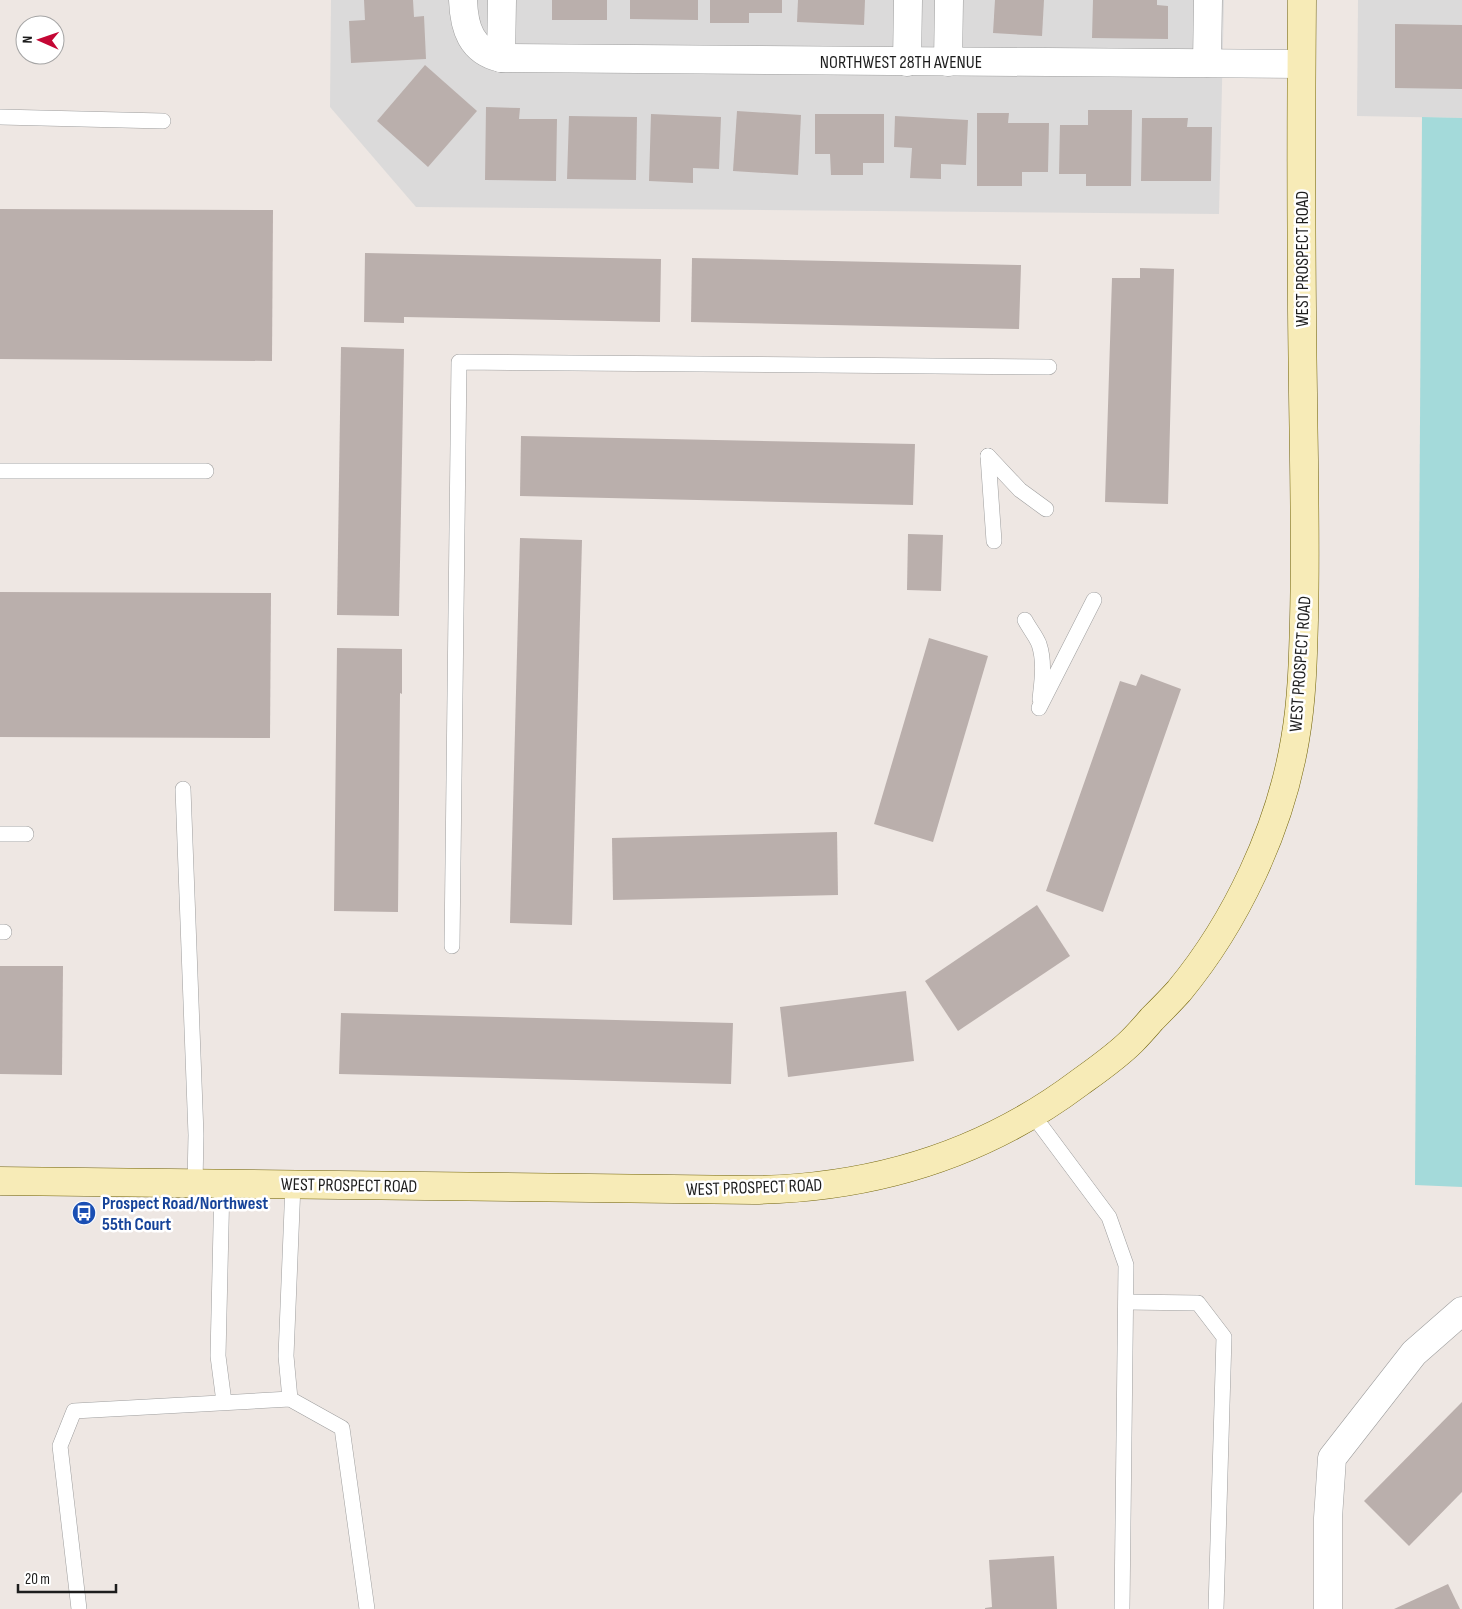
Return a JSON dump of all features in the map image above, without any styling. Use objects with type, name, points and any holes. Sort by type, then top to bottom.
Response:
[{"type":"main road","name":"WEST PROSPECT ROAD","points":[[0,1181],[754,1190],[814,1187],[897,1172],[970,1146],[1032,1115],[1056,1100],[1132,1042],[1177,993],[1199,965],[1235,909],[1265,843],[1287,777],[1295,743],[1301,697],[1305,596],[1302,0]]},
{"type":"street","points":[[463,0],[466,26],[470,36],[484,51],[501,58],[502,0]]},
{"type":"street","points":[[907,62],[908,0]]},
{"type":"street","points":[[948,62],[949,0]]},
{"type":"street","points":[[1207,63],[1208,0]]},
{"type":"street","name":"NORTHWEST 28TH AVENUE","points":[[501,58],[1301,64]]},
{"type":"street","points":[[1328,1609],[1328,1518],[1332,1458],[1414,1352],[1462,1311]]},
{"type":"lane","points":[[0,116],[163,121]]},
{"type":"lane","points":[[452,946],[459,362],[1050,367]]},
{"type":"lane","points":[[994,541],[988,456],[1020,490],[1046,509]]},
{"type":"lane","points":[[0,471],[206,471]]},
{"type":"lane","points":[[1025,620],[1039,644],[1042,658],[1043,672],[1039,708],[1094,600]]},
{"type":"lane","points":[[183,788],[196,1134],[195,1183]]},
{"type":"lane","points":[[0,834],[26,834]]},
{"type":"lane","points":[[1032,1115],[1109,1217],[1126,1265],[1122,1609]]},
{"type":"lane","points":[[222,1184],[218,1356],[224,1402]]},
{"type":"lane","points":[[290,1399],[286,1356],[293,1184]]},
{"type":"lane","points":[[1126,1302],[1198,1304],[1224,1337],[1216,1609]]},
{"type":"lane","points":[[79,1609],[60,1446],[74,1411],[290,1399],[342,1428],[366,1609]]},
{"type":"shaded area","points":[[331,0],[1224,0],[1219,214],[416,207],[330,107]]},
{"type":"shaded area","points":[[1358,0],[1462,0],[1462,118],[1357,116]]},
{"type":"water","points":[[1422,117],[1462,118],[1462,1187],[1415,1185]]},
{"type":"building","points":[[364,0],[413,0],[414,17],[424,16],[426,59],[351,63],[349,21],[365,20]]},
{"type":"building","points":[[552,0],[607,0],[607,20],[552,20]]},
{"type":"building","points":[[630,0],[698,0],[698,20],[630,19]]},
{"type":"building","points":[[710,0],[782,0],[782,13],[749,13],[749,23],[710,23]]},
{"type":"building","points":[[798,0],[865,0],[864,25],[797,22]]},
{"type":"building","points":[[995,0],[1044,0],[1042,36],[993,33]]},
{"type":"building","points":[[1093,0],[1157,0],[1157,5],[1168,6],[1168,39],[1092,38]]},
{"type":"building","points":[[1395,24],[1462,25],[1462,89],[1395,88]]},
{"type":"building","points":[[425,65],[477,111],[428,167],[377,121]]},
{"type":"building","points":[[486,107],[520,108],[519,119],[557,119],[556,181],[485,180]]},
{"type":"building","points":[[1088,110],[1132,110],[1131,186],[1086,186],[1086,174],[1059,174],[1060,125],[1088,125]]},
{"type":"building","points":[[737,111],[801,115],[798,175],[733,171]]},
{"type":"building","points":[[977,113],[1009,113],[1008,123],[1049,123],[1048,172],[1022,172],[1022,186],[977,186]]},
{"type":"building","points":[[651,114],[721,117],[719,169],[693,168],[693,183],[649,181]]},
{"type":"building","points":[[815,114],[884,114],[884,163],[863,163],[863,175],[831,175],[830,154],[815,154]]},
{"type":"building","points":[[569,116],[637,117],[636,180],[567,179]]},
{"type":"building","points":[[895,116],[968,120],[966,165],[941,164],[941,179],[910,178],[912,148],[894,147]]},
{"type":"building","points":[[1142,118],[1188,118],[1187,127],[1212,127],[1211,181],[1141,181]]},
{"type":"building","points":[[0,209],[273,210],[272,361],[0,359]]},
{"type":"building","points":[[365,253],[661,259],[660,322],[404,317],[404,323],[364,322]]},
{"type":"building","points":[[692,258],[1021,265],[1019,329],[691,322]]},
{"type":"building","points":[[1140,268],[1174,269],[1168,504],[1105,502],[1112,278],[1140,278]]},
{"type":"building","points":[[341,347],[404,349],[399,616],[337,615]]},
{"type":"building","points":[[521,436],[915,444],[913,505],[520,496]]},
{"type":"building","points":[[908,534],[943,535],[941,591],[907,590]]},
{"type":"building","points":[[520,538],[582,540],[572,925],[510,923]]},
{"type":"building","points":[[0,592],[271,593],[270,738],[0,737]]},
{"type":"building","points":[[929,638],[988,656],[933,842],[874,824]]},
{"type":"building","points":[[337,648],[402,649],[398,912],[334,911]]},
{"type":"building","points":[[1141,674],[1181,689],[1103,912],[1046,891],[1120,681],[1136,686]]},
{"type":"building","points":[[837,832],[838,895],[613,900],[612,838]]},
{"type":"building","points":[[1037,905],[1070,956],[958,1031],[925,981]]},
{"type":"building","points":[[0,966],[63,966],[62,1075],[0,1074]]},
{"type":"building","points":[[906,991],[914,1061],[788,1077],[780,1007]]},
{"type":"building","points":[[341,1013],[733,1023],[731,1084],[339,1074]]},
{"type":"building","points":[[1462,1402],[1462,1492],[1409,1546],[1364,1501]]},
{"type":"building","points":[[1054,1556],[1057,1609],[985,1609],[992,1607],[989,1560]]},
{"type":"building","points":[[1448,1584],[1460,1609],[1394,1609]]},
{"type":"place","name":"Prospect Road/Northwest 55th Court","points":[[84,1213]]}]
